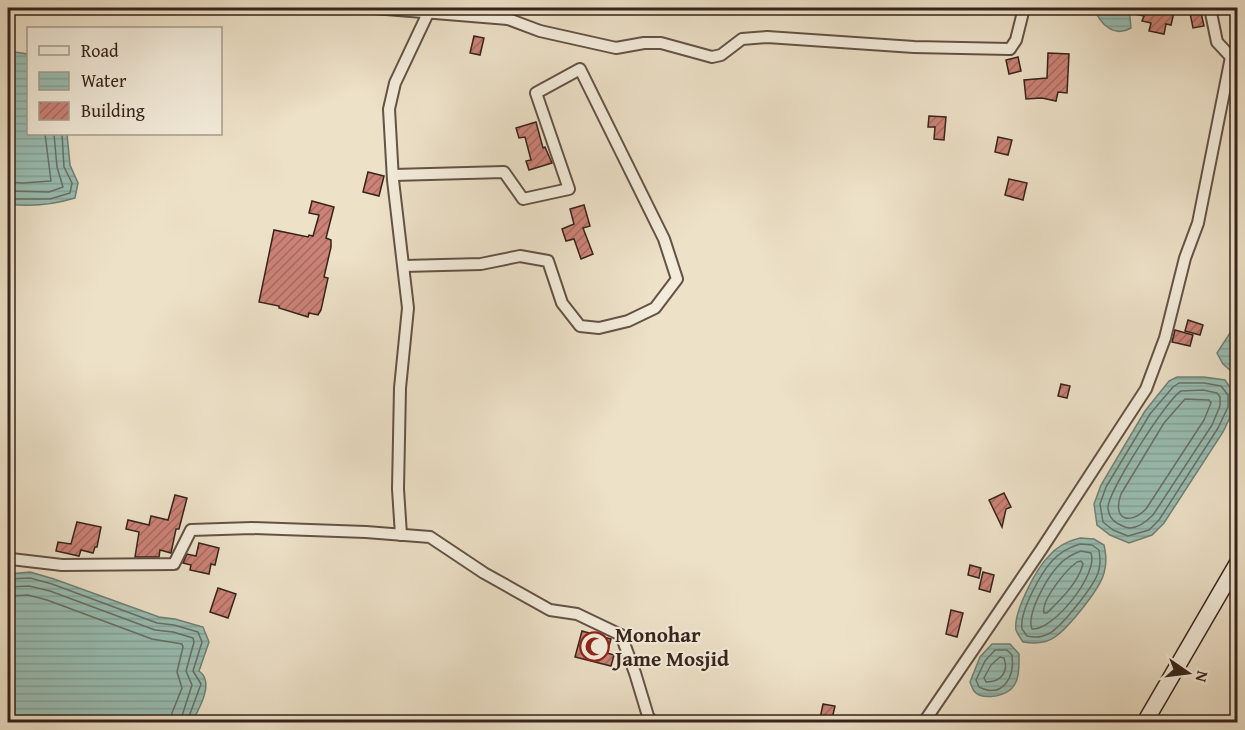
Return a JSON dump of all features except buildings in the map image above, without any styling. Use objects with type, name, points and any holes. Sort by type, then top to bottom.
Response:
[{"type":"street","points":[[374,8],[508,19],[540,31],[616,48],[644,43],[661,43],[712,57],[721,55],[742,39],[767,37],[914,47],[1010,49],[1016,40],[1024,8]]},
{"type":"street","points":[[499,8],[508,19]]},
{"type":"street","points":[[924,723],[1146,389],[1165,338],[1185,258],[1198,222],[1234,57],[1217,42],[1210,8]]},
{"type":"street","points":[[401,535],[398,489],[400,388],[408,308],[393,175],[389,109],[395,83],[429,11]]},
{"type":"street","points":[[393,175],[504,172],[524,199],[569,189],[536,93],[580,69],[663,239],[677,279],[655,308],[628,321],[599,328],[580,326],[562,303],[548,261],[520,256],[481,264],[404,266]]},
{"type":"street","points":[[8,561],[11,559],[62,565],[174,564],[191,530],[252,528],[430,537],[484,573],[550,610],[577,614],[621,635],[652,723]]},
{"type":"street","points":[[1145,723],[1238,562]]},
{"type":"water","points":[[1094,8],[1129,8],[1131,28],[1119,31],[1108,28]]},
{"type":"water","points":[[8,53],[27,54],[27,135],[67,135],[70,165],[78,183],[75,198],[42,205],[8,204]]},
{"type":"water","points":[[1237,322],[1237,376],[1223,364],[1217,353]]},
{"type":"water","points":[[1177,377],[1225,380],[1234,393],[1234,409],[1223,432],[1164,523],[1152,535],[1129,543],[1110,535],[1097,525],[1094,504],[1101,485],[1145,411],[1169,381]]},
{"type":"water","points":[[1080,538],[1094,539],[1104,545],[1106,562],[1097,588],[1068,625],[1055,637],[1039,643],[1023,642],[1016,630],[1016,622],[1032,581],[1043,563],[1055,550]]},
{"type":"water","points":[[30,572],[159,617],[203,627],[209,642],[199,671],[204,676],[206,689],[192,722],[8,722],[8,574]]},
{"type":"water","points":[[992,644],[1010,644],[1019,654],[1018,674],[1016,683],[1010,690],[996,696],[981,696],[974,691],[970,682],[980,657]]},
{"type":"place","name":"Monohar Jame Mosjid","points":[[594,646]]}]
